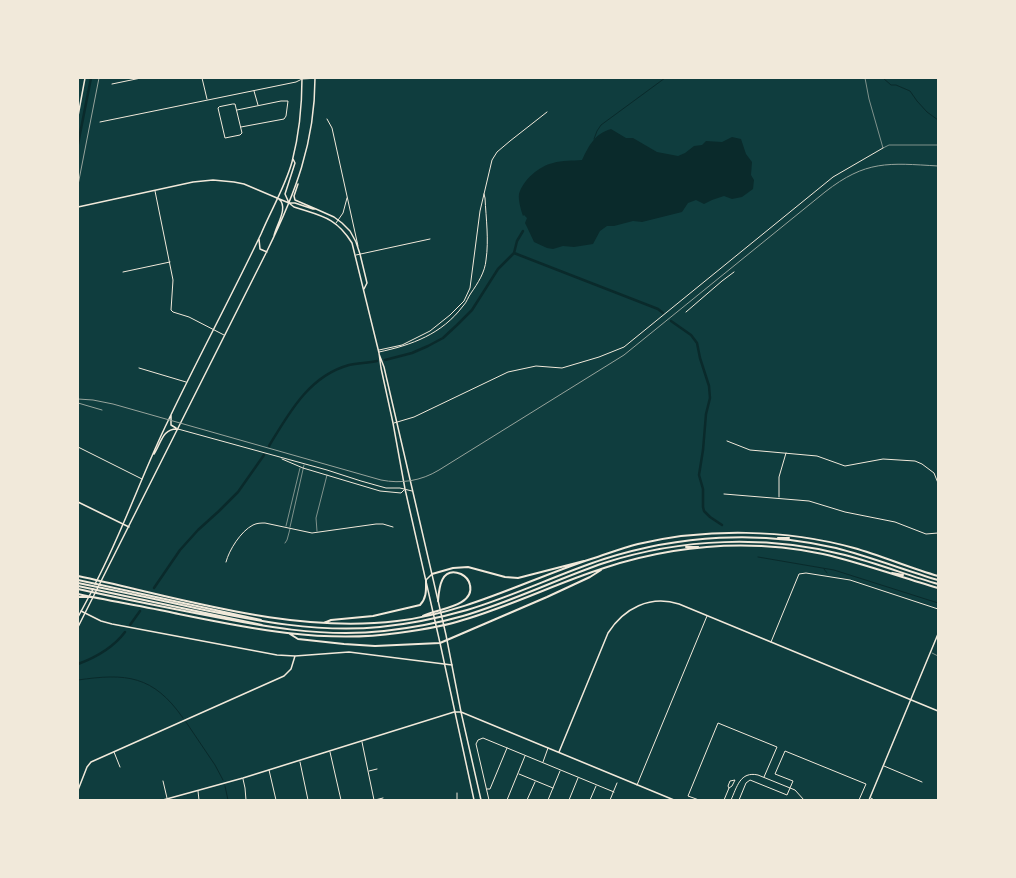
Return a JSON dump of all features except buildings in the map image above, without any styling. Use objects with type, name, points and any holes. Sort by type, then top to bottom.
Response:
[{"type":"highway","points":[[78,589],[103,594],[159,596],[291,621],[321,624],[379,623],[420,617],[471,604],[637,544],[706,534],[758,534],[798,537],[854,548],[938,576]]},
{"type":"highway","points":[[78,576],[88,578],[107,587],[155,602],[241,618],[315,628],[343,629],[380,627],[468,610],[589,564],[644,548],[693,540],[798,537]]},
{"type":"highway","points":[[770,538],[840,549],[938,580]]},
{"type":"highway","points":[[78,580],[107,587],[155,602],[263,626],[339,633],[384,631],[450,619],[480,611],[571,575],[627,556],[679,546],[727,543],[787,544],[846,555],[938,584]]},
{"type":"highway","points":[[679,546],[706,548]]},
{"type":"highway","points":[[80,596],[86,598],[101,598],[231,625],[288,634],[326,637],[396,634],[463,620],[605,568],[650,555],[706,548],[762,546],[806,551],[848,560],[938,588]]},
{"type":"highway","points":[[432,574],[453,568],[468,567],[505,577],[518,578],[573,563],[590,560]]},
{"type":"highway","points":[[288,634],[298,639],[375,646],[440,643],[547,597],[590,577],[605,568]]},
{"type":"highway","points":[[420,617],[464,601],[470,592],[471,587],[469,581],[465,577],[454,572],[447,575],[442,579],[439,586],[438,601]]},
{"type":"highway","points":[[885,572],[909,575]]},
{"type":"highway","points":[[321,624],[331,620],[372,616],[420,605],[426,596],[426,580]]},
{"type":"highway","points":[[78,584],[85,586],[107,587]]},
{"type":"highway","points":[[159,596],[264,621]]},
{"type":"main road","points":[[78,116],[85,78]]},
{"type":"main road","points":[[315,78],[312,126],[294,196],[295,200],[334,216],[350,231],[356,242],[367,282],[364,289]]},
{"type":"main road","points":[[78,617],[115,545],[174,408],[246,267],[285,180],[296,142],[301,106],[302,79]]},
{"type":"main road","points":[[289,203],[285,194],[294,163],[292,158]]},
{"type":"main road","points":[[78,207],[203,181],[224,180],[253,187],[294,206],[321,216],[336,223],[349,238],[352,243],[379,353],[405,490],[445,664],[454,712],[474,800]]},
{"type":"main road","points":[[78,627],[274,238],[299,180]]},
{"type":"main road","points":[[274,238],[275,228],[284,207],[282,202],[277,198]]},
{"type":"main road","points":[[289,203],[295,203],[316,209]]},
{"type":"main road","points":[[259,237],[258,244],[260,249],[267,252]]},
{"type":"main road","points":[[379,353],[384,367],[446,635],[461,712],[481,800]]},
{"type":"main road","points":[[174,408],[171,416],[171,424],[178,429]]},
{"type":"main road","points":[[152,457],[158,449],[166,432],[172,429],[178,429]]},
{"type":"main road","points":[[78,502],[128,527]]},
{"type":"main road","points":[[426,580],[432,574]]},
{"type":"main road","points":[[559,752],[608,633],[614,624],[622,616],[642,604],[661,600],[677,603],[707,615],[938,711]]},
{"type":"main road","points":[[81,611],[101,621],[112,624],[276,654],[295,656],[349,652],[452,665]]},
{"type":"main road","points":[[870,799],[938,634]]},
{"type":"main road","points":[[78,790],[89,764],[284,676],[291,670],[295,656]]},
{"type":"main road","points":[[163,800],[243,778],[454,712],[461,712],[674,800]]},
{"type":"main road","points":[[466,761],[472,760]]},
{"type":"street","points":[[112,84],[141,78]]},
{"type":"street","points":[[202,78],[207,100]]},
{"type":"street","points":[[100,122],[296,82],[302,79],[320,78]]},
{"type":"street","points":[[254,90],[258,106]]},
{"type":"street","points":[[237,110],[281,101],[288,101],[286,116],[284,119],[241,127]]},
{"type":"street","points":[[235,104],[237,110],[242,133],[240,135],[225,138],[218,108],[219,106],[235,104]]},
{"type":"street","points":[[379,353],[430,331],[450,315],[464,301],[470,288],[484,193],[492,160],[497,152],[547,112]]},
{"type":"street","points":[[327,119],[332,128],[360,254]]},
{"type":"street","points":[[393,423],[414,417],[508,372],[536,366],[562,368],[599,357],[624,347],[833,177],[883,148]]},
{"type":"street","points":[[155,190],[170,262],[173,288],[171,310],[225,335]]},
{"type":"street","points":[[379,353],[411,344],[433,333],[460,309],[471,293],[483,274],[486,260],[484,193]]},
{"type":"street","points":[[336,223],[344,208],[347,197]]},
{"type":"street","points":[[355,256],[430,239]]},
{"type":"street","points":[[123,272],[170,262]]},
{"type":"street","points":[[686,312],[734,272]]},
{"type":"street","points":[[139,368],[187,383]]},
{"type":"street","points":[[178,429],[260,451],[378,486],[413,491]]},
{"type":"street","points":[[727,441],[750,450],[817,456],[844,466],[883,459],[915,462],[922,464],[934,473],[938,483]]},
{"type":"street","points":[[78,447],[143,479]]},
{"type":"street","points":[[779,498],[779,477],[786,453]]},
{"type":"street","points":[[282,458],[300,467],[380,491],[401,493],[405,490]]},
{"type":"street","points":[[724,494],[816,502],[845,512],[895,522],[926,534],[938,533]]},
{"type":"street","points":[[226,562],[231,549],[242,534],[252,525],[265,523],[312,533],[376,524],[383,524],[393,527]]},
{"type":"street","points":[[771,642],[799,574],[806,573],[850,580],[938,609]]},
{"type":"street","points":[[637,785],[707,615]]},
{"type":"street","points":[[699,800],[688,796],[718,723],[777,747],[764,778]]},
{"type":"street","points":[[489,800],[476,744],[478,740],[483,738],[614,792]]},
{"type":"street","points":[[362,741],[374,800],[383,798]]},
{"type":"street","points":[[487,789],[490,789],[508,748]]},
{"type":"street","points":[[542,762],[548,748]]},
{"type":"street","points":[[330,751],[341,800]]},
{"type":"street","points":[[739,800],[746,783],[750,780],[787,794],[792,782],[775,774],[785,751],[866,784],[859,800]]},
{"type":"street","points":[[113,752],[120,767]]},
{"type":"street","points":[[507,800],[526,756]]},
{"type":"street","points":[[300,760],[308,800]]},
{"type":"street","points":[[883,766],[922,782]]},
{"type":"street","points":[[368,771],[377,769]]},
{"type":"street","points":[[269,770],[276,800]]},
{"type":"street","points":[[548,800],[560,770]]},
{"type":"street","points":[[518,774],[553,788]]},
{"type":"street","points":[[731,800],[739,782],[744,776],[750,774],[758,774],[764,778],[790,788],[798,792],[804,800]]},
{"type":"street","points":[[243,778],[246,800]]},
{"type":"street","points":[[569,800],[579,778]]},
{"type":"street","points":[[724,800],[730,781],[735,780],[739,782]]},
{"type":"street","points":[[729,788],[735,780]]},
{"type":"street","points":[[163,781],[167,799]]},
{"type":"street","points":[[527,800],[535,781]]},
{"type":"street","points":[[610,800],[617,783]]},
{"type":"street","points":[[590,800],[596,785]]},
{"type":"street","points":[[197,790],[200,800]]},
{"type":"street","points":[[456,793],[457,800]]},
{"type":"street","points":[[870,799],[874,800]]},
{"type":"lane","points":[[865,78],[869,99],[883,148],[889,145],[938,145]]},
{"type":"lane","points":[[286,528],[301,463]]},
{"type":"lane","points":[[285,543],[290,528],[304,465]]},
{"type":"lane","points":[[317,532],[316,518],[327,475]]},
{"type":"lane","points":[[931,652],[938,656]]},
{"type":"lane","points":[[617,783],[619,778]]},
{"type":"water","points":[[611,129],[626,138],[633,138],[657,152],[678,156],[694,146],[702,145],[706,141],[722,142],[732,137],[741,139],[746,154],[752,162],[751,175],[754,180],[753,189],[742,197],[732,199],[724,196],[704,204],[696,200],[688,203],[682,212],[642,222],[633,221],[614,226],[607,226],[600,231],[593,244],[574,247],[563,246],[553,249],[534,242],[525,223],[527,218],[524,215],[523,216],[519,202],[519,194],[524,184],[532,174],[542,167],[560,161],[582,160],[596,137]]},
{"type":"waterway","points":[[78,144],[91,78]]},
{"type":"waterway","points":[[594,139],[601,125],[665,78]]},
{"type":"waterway","points":[[883,78],[891,85],[896,85],[910,91],[927,112],[938,120]]},
{"type":"waterway","points":[[385,360],[412,353],[428,346],[443,338],[457,325],[472,310],[498,269],[514,253],[517,241],[523,231]]},
{"type":"waterway","points":[[514,253],[658,309],[663,313]]},
{"type":"waterway","points":[[671,321],[691,335],[697,343],[709,386],[710,398],[706,414],[699,475],[703,489],[704,511],[722,525]]},
{"type":"waterway","points":[[269,446],[284,421],[302,397],[322,378],[335,370],[349,365],[377,361]]},
{"type":"waterway","points":[[154,588],[180,550],[198,530],[238,492],[264,455]]},
{"type":"waterway","points":[[758,557],[834,570],[938,603]]},
{"type":"waterway","points":[[824,569],[827,573]]},
{"type":"waterway","points":[[130,625],[140,611]]},
{"type":"waterway","points":[[78,664],[104,651],[115,643],[125,632]]},
{"type":"waterway","points":[[78,680],[110,677],[137,680],[149,685],[161,693],[183,718]]},
{"type":"waterway","points":[[186,722],[215,765],[223,780]]},
{"type":"waterway","points":[[225,786],[228,800]]},
{"type":"railway","points":[[78,185],[99,78]]},
{"type":"railway","points":[[78,399],[113,404],[381,480],[396,482],[411,481],[425,477],[439,470],[624,355],[825,192],[853,174],[866,169],[891,164],[938,166]]},
{"type":"railway","points":[[78,403],[102,410]]}]
